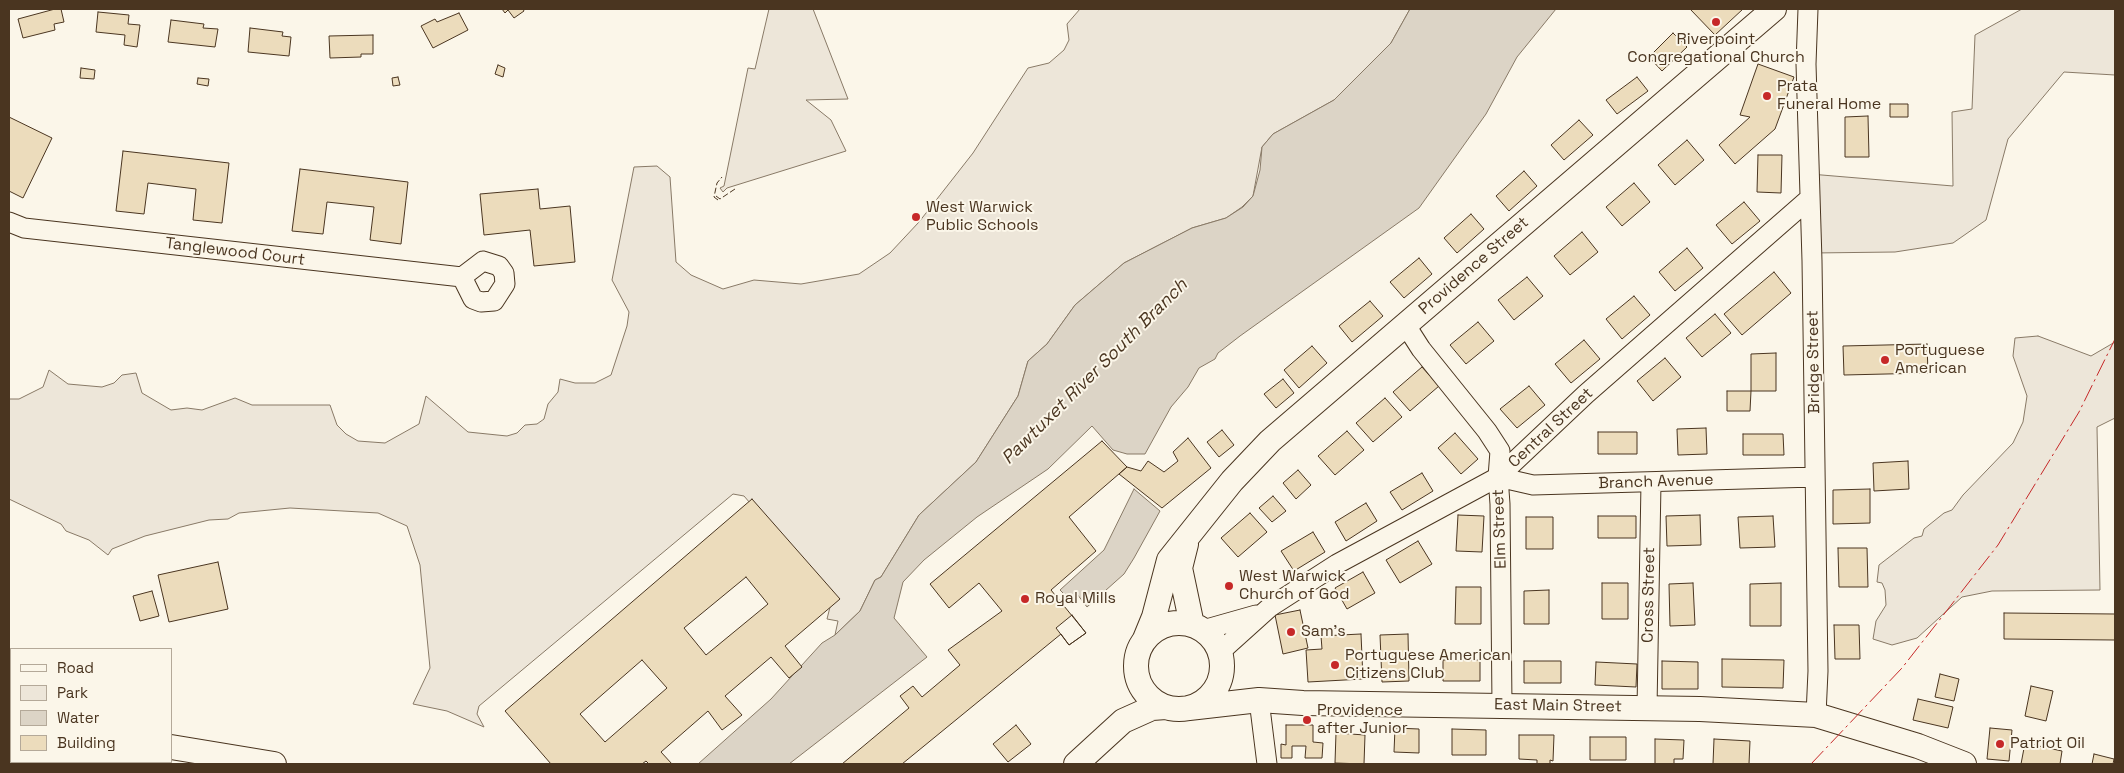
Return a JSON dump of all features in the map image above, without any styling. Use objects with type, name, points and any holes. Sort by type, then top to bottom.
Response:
[{"type":"main road","name":"Providence Street","points":[[1145,639],[1154,616],[1169,560],[1232,481],[1270,441],[1774,9]]},
{"type":"main road","name":"Providence Street","points":[[1188,537],[1180,568],[1197,628]]},
{"type":"main road","points":[[1076,764],[1124,721],[1152,708],[1177,707],[1202,702],[1213,692],[1220,680],[1221,659],[1213,640],[1197,628],[1179,623],[1166,625],[1155,630],[1145,639],[1138,655],[1137,672],[1124,721]]},
{"type":"main road","name":"East Main Street","points":[[1221,659],[1239,691],[1259,700]]},
{"type":"main road","points":[[1137,672],[1146,694],[1156,702],[1177,707]]},
{"type":"main road","name":"East Main Street","points":[[1177,707],[1259,700],[1318,704],[1647,708],[1816,715],[1918,746],[1964,764]]},
{"type":"main road","points":[[172,747],[274,764]]},
{"type":"street","name":"Bridge Street","points":[[1808,9],[1806,64],[1812,261],[1818,671],[1816,715]]},
{"type":"street","name":"Central Street","points":[[1262,613],[1337,564],[1498,476],[1586,394],[1809,199]]},
{"type":"street","name":"Tanglewood Court","points":[[9,222],[44,230],[462,277]]},
{"type":"street","name":"Elm Street","points":[[1405,324],[1421,350],[1487,431],[1500,451],[1498,476],[1500,504],[1502,705]]},
{"type":"street","name":"Branch Avenue","points":[[1498,476],[1533,485],[1815,477]]},
{"type":"street","name":"Cross Street","points":[[1647,708],[1651,483]]},
{"type":"street","points":[[1197,628],[1262,613]]},
{"type":"street","points":[[1221,659],[1262,613]]},
{"type":"street","points":[[1259,700],[1267,764]]},
{"type":"green space","points":[[769,9],[813,9],[848,99],[806,100],[831,120],[846,151],[727,188],[723,192],[720,188],[724,186],[748,68],[755,69]]},
{"type":"green space","points":[[1080,9],[1410,9],[1391,43],[1334,100],[1273,134],[1262,147],[1253,196],[1242,207],[1226,218],[1192,228],[1124,263],[1075,305],[1047,344],[1028,361],[1018,396],[976,462],[919,515],[881,577],[875,580],[860,611],[835,635],[838,621],[827,619],[830,607],[818,582],[744,496],[733,494],[479,706],[477,714],[484,727],[447,711],[413,704],[430,668],[420,565],[407,526],[378,513],[290,508],[239,513],[228,519],[209,520],[145,536],[112,549],[108,555],[89,540],[66,531],[61,524],[9,499],[9,399],[19,399],[43,387],[49,370],[68,384],[102,387],[114,383],[122,375],[136,373],[142,393],[171,410],[187,408],[202,410],[235,398],[252,405],[330,405],[337,425],[346,434],[358,441],[385,443],[419,424],[426,396],[468,432],[507,436],[517,433],[525,425],[537,424],[544,419],[548,404],[558,392],[560,379],[575,383],[595,383],[611,375],[627,326],[629,312],[612,280],[634,167],[657,166],[670,177],[676,262],[691,275],[723,289],[754,280],[801,284],[859,274],[890,253],[919,222],[973,153],[1028,68],[1049,63],[1064,50],[1069,40],[1067,24]]},
{"type":"green space","points":[[2022,9],[2115,9],[2115,75],[2064,72],[2008,139],[1986,220],[1953,243],[1895,252],[1813,253],[1810,174],[1953,186],[1952,112],[1972,109],[1975,35]]},
{"type":"green space","points":[[2038,336],[2091,356],[2115,342],[2115,418],[2097,427],[2100,590],[1992,591],[1962,597],[1917,638],[1892,645],[1873,639],[1876,621],[1886,605],[1885,590],[1882,583],[1877,582],[1879,565],[1914,538],[1922,536],[1924,529],[1944,513],[1952,510],[1963,495],[2013,443],[2023,422],[2027,396],[2013,356],[2015,338]]},
{"type":"water","name":"Pawtuxet River South Branch","points":[[1410,9],[1556,9],[1517,57],[1486,114],[1419,208],[1240,336],[1218,353],[1215,359],[1199,368],[1188,387],[1171,407],[1145,454],[1127,454],[1113,450],[1092,426],[1048,469],[977,517],[924,560],[903,582],[894,618],[927,657],[789,764],[698,764],[771,699],[822,643],[835,635],[860,611],[875,580],[881,577],[919,515],[976,462],[1018,396],[1028,361],[1047,344],[1075,305],[1124,263],[1192,228],[1226,218],[1243,207],[1253,196],[1260,170],[1262,147],[1273,134],[1334,100],[1391,43]]},
{"type":"water","points":[[1134,489],[1160,511],[1134,558],[1124,574],[1087,607],[1077,594],[1070,600],[1060,590],[1104,550]]},
{"type":"building","points":[[61,9],[64,22],[54,24],[55,30],[23,38],[18,19]]},
{"type":"building","points":[[502,9],[523,9],[524,11],[514,18],[508,10],[505,13]]},
{"type":"building","name":"Riverpoint Congregational Church","points":[[1690,9],[1743,9],[1715,35]]},
{"type":"building","points":[[98,12],[129,15],[128,24],[140,25],[137,47],[124,45],[125,35],[96,32]]},
{"type":"building","points":[[459,13],[468,30],[433,48],[421,26],[435,19],[437,22]]},
{"type":"building","points":[[171,20],[204,24],[203,28],[218,29],[215,47],[168,42]]},
{"type":"building","points":[[250,28],[283,32],[282,36],[291,37],[289,56],[248,52]]},
{"type":"building","points":[[1673,33],[1687,47],[1662,71],[1649,57]]},
{"type":"building","points":[[373,35],[373,54],[361,54],[361,57],[330,58],[329,36]]},
{"type":"building","name":"Prata Funeral Home","points":[[1758,64],[1794,77],[1775,129],[1735,164],[1719,145],[1750,117],[1740,115]]},
{"type":"building","points":[[498,65],[505,68],[503,77],[495,74]]},
{"type":"building","points":[[81,68],[95,70],[94,79],[80,78]]},
{"type":"building","points":[[398,77],[400,85],[393,86],[392,78]]},
{"type":"building","points":[[1637,77],[1648,91],[1617,114],[1606,100]]},
{"type":"building","points":[[198,78],[209,79],[208,86],[197,84]]},
{"type":"building","points":[[1890,104],[1908,104],[1908,117],[1890,117]]},
{"type":"building","points":[[1868,116],[1869,157],[1845,157],[1845,117]]},
{"type":"building","points":[[9,117],[52,138],[23,198],[9,191]]},
{"type":"building","points":[[1579,120],[1593,135],[1564,160],[1551,145]]},
{"type":"building","points":[[1687,140],[1704,160],[1675,185],[1658,165]]},
{"type":"building","points":[[123,151],[229,163],[222,223],[193,220],[196,189],[148,183],[144,214],[116,211]]},
{"type":"building","points":[[1758,155],[1782,155],[1781,193],[1757,192]]},
{"type":"building","points":[[300,169],[408,182],[401,244],[370,240],[374,207],[327,202],[323,234],[292,231]]},
{"type":"building","points":[[1524,171],[1537,186],[1509,211],[1496,196]]},
{"type":"building","points":[[1634,183],[1650,202],[1622,226],[1606,207]]},
{"type":"building","points":[[538,189],[540,209],[570,206],[575,262],[534,266],[530,230],[484,235],[480,194]]},
{"type":"building","points":[[1744,202],[1760,221],[1732,244],[1716,225]]},
{"type":"building","points":[[1471,214],[1484,229],[1457,253],[1444,238]]},
{"type":"building","points":[[1582,232],[1598,252],[1570,275],[1554,256]]},
{"type":"building","points":[[1687,248],[1703,268],[1675,291],[1659,272]]},
{"type":"building","points":[[1419,258],[1432,274],[1404,298],[1390,282]]},
{"type":"building","points":[[1774,272],[1791,293],[1742,335],[1724,314]]},
{"type":"building","points":[[1527,277],[1543,296],[1514,320],[1498,300]]},
{"type":"building","points":[[1634,296],[1650,315],[1622,339],[1606,319]]},
{"type":"building","points":[[1370,301],[1383,316],[1352,342],[1339,326]]},
{"type":"building","points":[[1715,314],[1731,333],[1702,357],[1686,338]]},
{"type":"building","points":[[1478,322],[1494,341],[1466,364],[1450,345]]},
{"type":"building","points":[[1584,340],[1600,359],[1571,383],[1555,364]]},
{"type":"building","name":"Portuguese American","points":[[1927,344],[1928,373],[1844,375],[1843,346]]},
{"type":"building","points":[[1312,346],[1327,363],[1299,388],[1284,370]]},
{"type":"building","points":[[1776,353],[1776,391],[1751,391],[1751,354]]},
{"type":"building","points":[[1665,358],[1681,377],[1653,401],[1637,381]]},
{"type":"building","points":[[1422,367],[1439,386],[1410,411],[1393,392]]},
{"type":"building","points":[[1283,379],[1294,393],[1276,408],[1264,394]]},
{"type":"building","points":[[1529,386],[1545,405],[1517,428],[1500,409]]},
{"type":"building","points":[[1727,391],[1751,391],[1750,411],[1727,411]]},
{"type":"building","points":[[1385,398],[1402,417],[1373,442],[1356,423]]},
{"type":"building","points":[[1706,428],[1707,454],[1678,455],[1677,429]]},
{"type":"building","points":[[1222,430],[1234,445],[1219,457],[1207,442]]},
{"type":"building","points":[[1347,431],[1364,450],[1335,475],[1318,456]]},
{"type":"building","points":[[1598,432],[1637,432],[1637,454],[1598,454]]},
{"type":"building","points":[[1455,433],[1478,459],[1461,474],[1438,448]]},
{"type":"building","points":[[1743,434],[1783,434],[1784,455],[1743,455]]},
{"type":"building","points":[[1188,438],[1211,468],[1162,508],[1119,474],[1127,467],[1141,471],[1148,461],[1164,472],[1178,461],[1173,452]]},
{"type":"building","name":"Royal Mills","points":[[1102,441],[1127,467],[1069,517],[1096,551],[1051,590],[1086,633],[1069,645],[1061,634],[902,764],[842,764],[909,708],[900,696],[913,686],[922,697],[960,665],[948,650],[1002,611],[979,583],[949,608],[930,584]]},
{"type":"building","points":[[1908,461],[1909,489],[1874,491],[1873,463]]},
{"type":"building","points":[[1298,470],[1311,485],[1296,499],[1283,483]]},
{"type":"building","points":[[1422,473],[1433,491],[1402,510],[1390,492]]},
{"type":"building","points":[[1870,489],[1870,523],[1833,524],[1833,490]]},
{"type":"building","points":[[1273,496],[1286,511],[1272,522],[1259,508]]},
{"type":"building","points":[[752,499],[840,599],[785,646],[802,667],[789,678],[771,657],[725,696],[742,715],[722,730],[708,711],[661,752],[672,764],[649,764],[646,761],[642,764],[551,764],[505,711]],"holes":[[[746,577],[768,604],[706,655],[684,628]],[[642,660],[667,688],[605,742],[580,714]]]},
{"type":"building","points":[[1366,503],[1377,521],[1346,541],[1335,522]]},
{"type":"building","points":[[1250,513],[1267,532],[1238,557],[1221,538]]},
{"type":"building","points":[[1458,515],[1484,516],[1482,552],[1456,551]]},
{"type":"building","points":[[1700,515],[1701,545],[1667,546],[1666,516]]},
{"type":"building","points":[[1598,516],[1636,516],[1636,538],[1598,538]]},
{"type":"building","points":[[1773,516],[1775,547],[1740,548],[1738,517]]},
{"type":"building","points":[[1526,517],[1553,517],[1553,549],[1526,549]]},
{"type":"building","points":[[1313,532],[1325,552],[1294,571],[1281,551]]},
{"type":"building","points":[[1418,541],[1432,564],[1400,583],[1386,560]]},
{"type":"building","points":[[1838,548],[1867,548],[1868,587],[1839,587]]},
{"type":"building","points":[[218,562],[228,609],[169,622],[158,575]]},
{"type":"building","points":[[1363,572],[1375,593],[1347,609],[1335,588]]},
{"type":"building","points":[[1602,583],[1628,583],[1628,619],[1602,619]]},
{"type":"building","points":[[1693,583],[1695,625],[1670,626],[1669,584]]},
{"type":"building","points":[[1781,583],[1781,626],[1750,626],[1750,584]]},
{"type":"building","points":[[1456,587],[1481,587],[1481,624],[1455,624]]},
{"type":"building","points":[[1549,590],[1549,624],[1524,624],[1524,591]]},
{"type":"building","points":[[152,591],[159,616],[140,621],[133,596]]},
{"type":"building","name":"Sam's","points":[[1300,610],[1308,648],[1283,654],[1275,615]]},
{"type":"building","points":[[2004,613],[2115,614],[2115,640],[2004,639]]},
{"type":"building","points":[[1072,615],[1086,633],[1069,645],[1056,628]]},
{"type":"building","points":[[1834,625],[1859,625],[1860,659],[1835,659]]},
{"type":"building","name":"Portuguese American Citizens Club","points":[[1361,634],[1363,679],[1308,682],[1306,650],[1322,649],[1321,636]]},
{"type":"building","points":[[1408,634],[1409,681],[1382,682],[1380,635]]},
{"type":"building","points":[[1722,659],[1784,660],[1783,688],[1722,687]]},
{"type":"building","points":[[1443,660],[1480,660],[1480,681],[1443,681]]},
{"type":"building","points":[[1524,661],[1561,661],[1561,683],[1524,683]]},
{"type":"building","points":[[1662,661],[1698,662],[1698,689],[1662,689]]},
{"type":"building","points":[[1596,662],[1637,664],[1636,687],[1595,685]]},
{"type":"building","points":[[1940,674],[1959,679],[1954,701],[1935,697]]},
{"type":"building","points":[[2031,686],[2053,691],[2046,721],[2025,716]]},
{"type":"building","points":[[1918,699],[1953,707],[1948,728],[1913,720]]},
{"type":"building","points":[[1016,725],[1031,744],[1008,762],[993,744]]},
{"type":"building","points":[[1286,725],[1313,725],[1313,742],[1323,743],[1322,758],[1305,758],[1306,746],[1292,746],[1292,758],[1281,758],[1281,744],[1286,745]]},
{"type":"building","points":[[1395,728],[1419,729],[1419,753],[1394,752]]},
{"type":"building","name":"Patriot Oil","points":[[1990,728],[2012,730],[2009,761],[1987,759]]},
{"type":"building","points":[[1452,729],[1486,730],[1486,755],[1452,755]]},
{"type":"building","points":[[1336,733],[1365,735],[1364,764],[1335,763]]},
{"type":"building","points":[[1519,735],[1554,735],[1553,761],[1550,760],[1550,764],[1537,764],[1537,760],[1519,759]]},
{"type":"building","points":[[1590,737],[1626,737],[1626,760],[1590,760]]},
{"type":"building","points":[[1655,739],[1684,740],[1683,759],[1674,759],[1674,764],[1655,764]]},
{"type":"building","points":[[1714,739],[1750,741],[1749,764],[1713,764]]},
{"type":"building","points":[[2025,743],[2062,751],[2060,764],[2021,764]]},
{"type":"building","points":[[2094,754],[2114,759],[2113,764],[2092,764]]},
{"type":"fence","points":[[718,200],[714,197],[717,183],[722,177]]},
{"type":"fence","points":[[716,196],[720,199],[735,189]]},
{"type":"power","points":[[1811,764],[1902,668],[1998,545],[2079,412],[2115,339]]},
{"type":"place","name":"Riverpoint Congregational Church","points":[[1716,22]]},
{"type":"place","name":"Prata Funeral Home","points":[[1767,96]]},
{"type":"place","name":"West Warwick Public Schools","points":[[916,217]]},
{"type":"place","name":"Portuguese American","points":[[1885,360]]},
{"type":"place","name":"West Warwick Church of God","points":[[1229,586]]},
{"type":"place","name":"Royal Mills","points":[[1025,599]]},
{"type":"place","name":"Sam's","points":[[1291,632]]},
{"type":"place","name":"Portuguese American Citizens Club","points":[[1335,665]]},
{"type":"place","name":"Providence after Junior","points":[[1307,720]]},
{"type":"place","name":"Patriot Oil","points":[[2000,744]]}]
